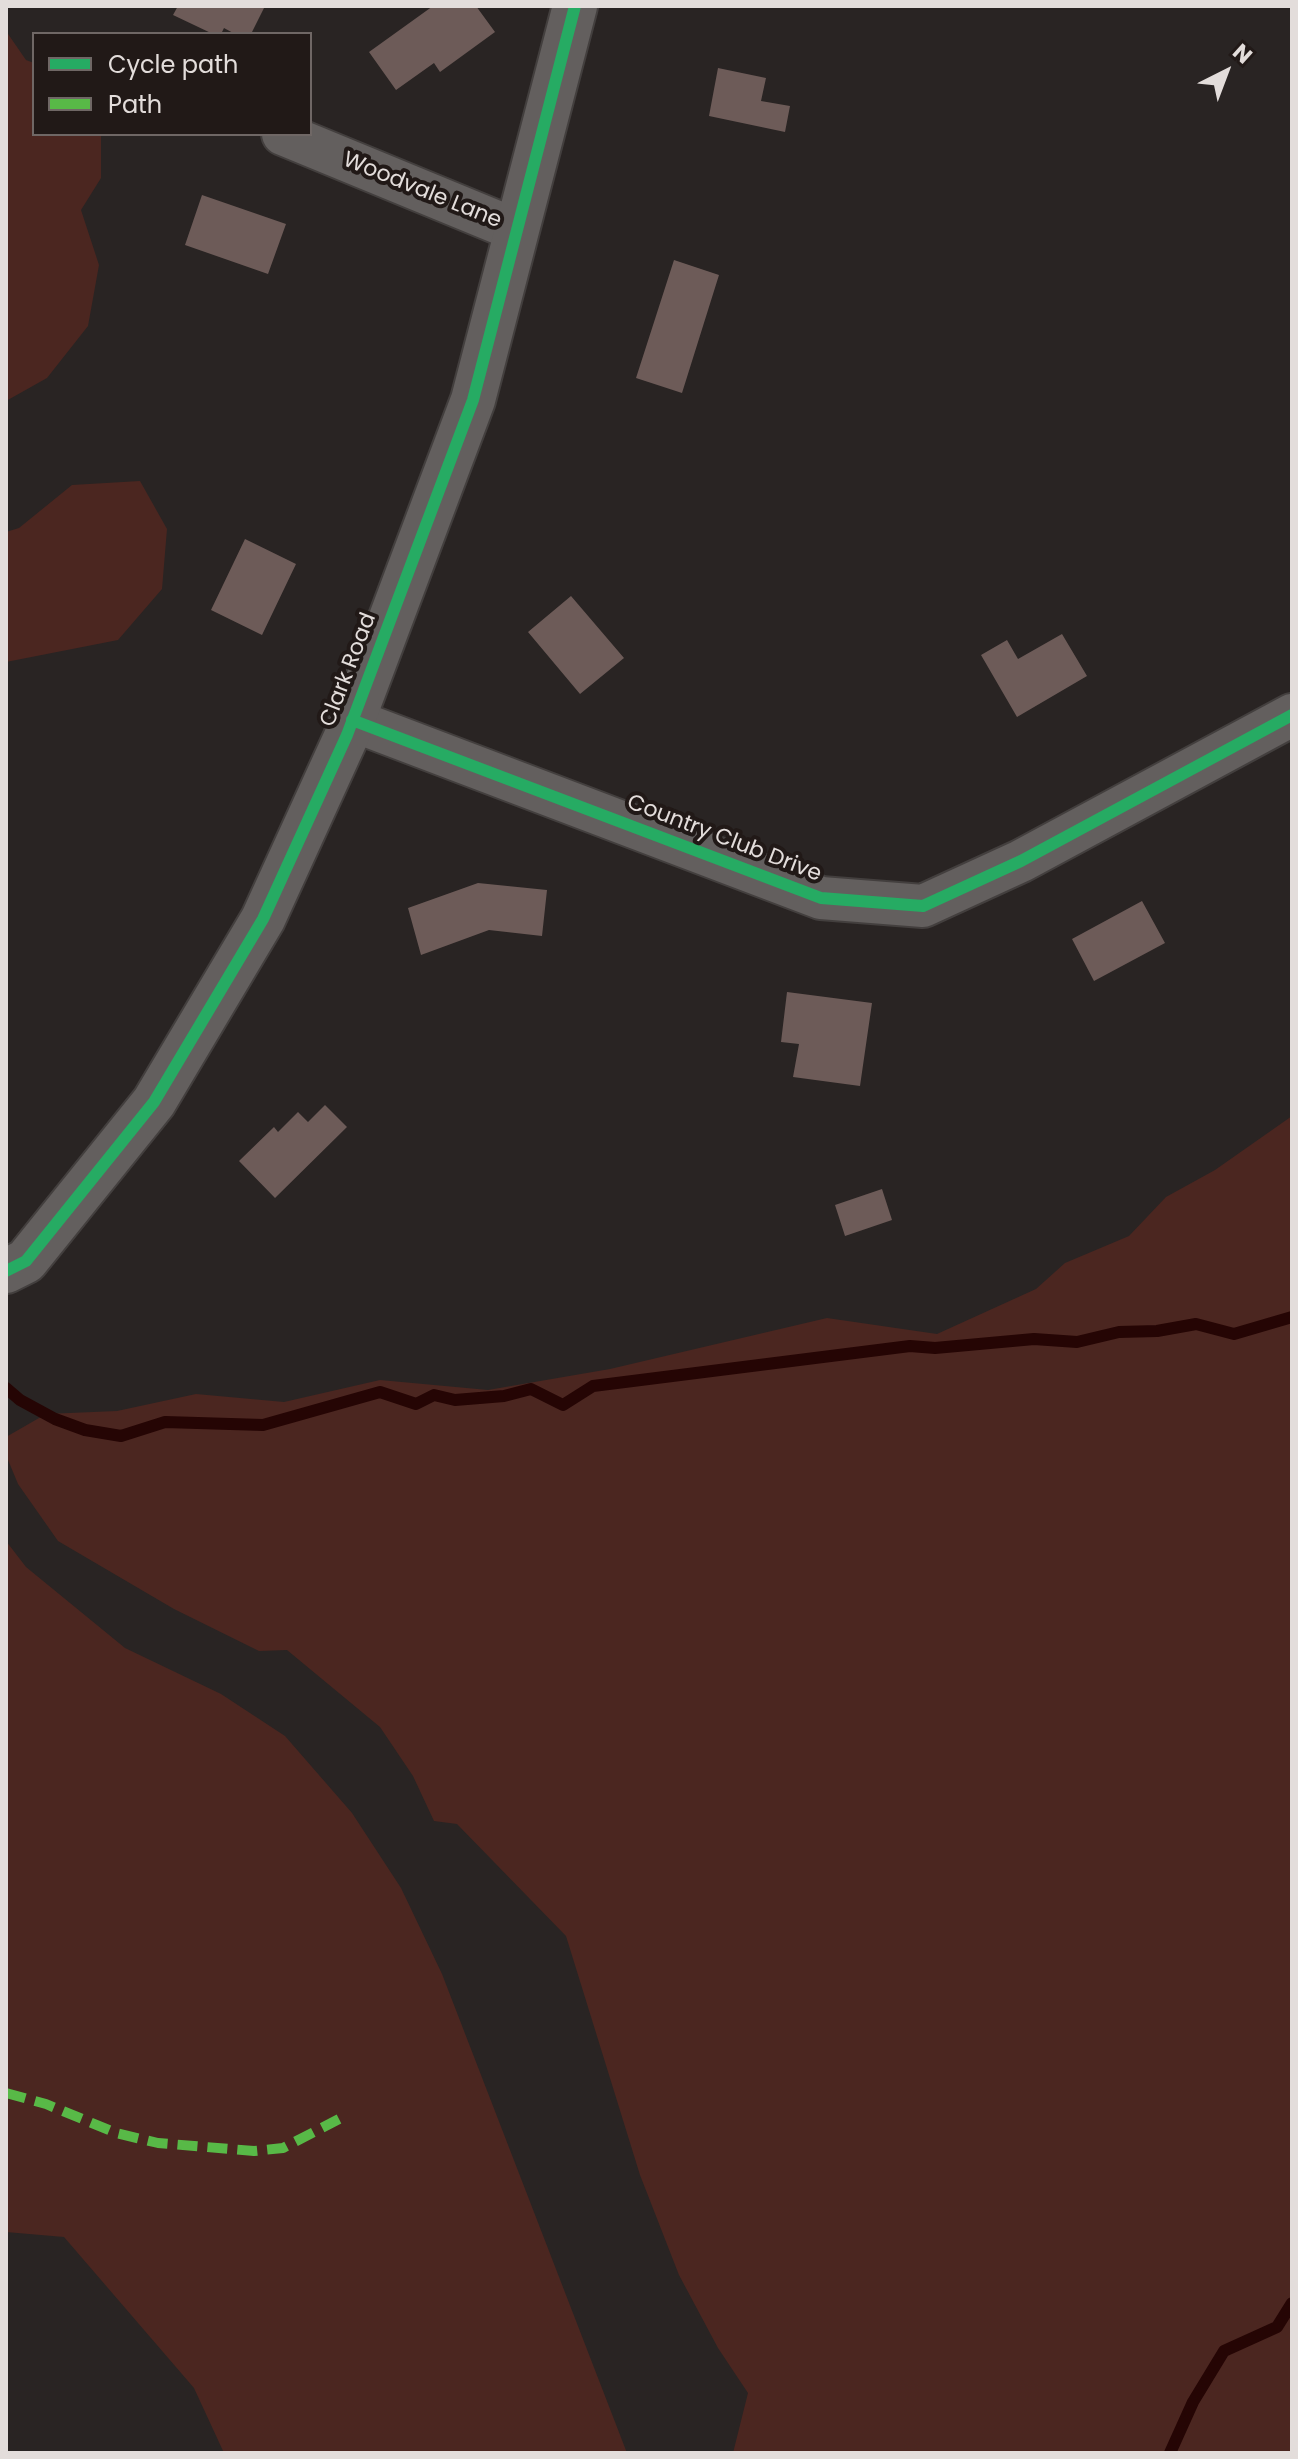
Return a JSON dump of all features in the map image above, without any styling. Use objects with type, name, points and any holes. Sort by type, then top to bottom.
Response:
[{"type":"street","name":"Clark Road","points":[[6,1271],[26,1261],[154,1102],[263,919],[352,720],[473,400],[575,6]]},
{"type":"street","name":"Woodvale Lane","points":[[288,136],[516,230]]},
{"type":"street","name":"Country Club Drive","points":[[352,720],[821,898],[923,906],[1021,861],[1292,715]]},
{"type":"shaded area","points":[[6,31],[26,60],[32,62],[32,136],[101,136],[101,178],[81,210],[99,265],[88,326],[47,378],[6,401]]},
{"type":"shaded area","points":[[140,481],[167,529],[162,589],[118,640],[6,662],[6,532],[19,528],[72,485]]},
{"type":"shaded area","points":[[1292,1116],[1292,2453],[733,2453],[748,2393],[718,2348],[679,2275],[640,2175],[566,1936],[457,1824],[434,1821],[413,1776],[380,1727],[287,1650],[259,1651],[174,1609],[58,1541],[18,1484],[6,1455],[6,1437],[46,1414],[117,1411],[196,1394],[284,1402],[380,1380],[488,1390],[610,1369],[827,1318],[937,1334],[1036,1289],[1065,1263],[1129,1236],[1166,1197],[1215,1170]]},
{"type":"shaded area","points":[[6,1541],[26,1567],[125,1648],[221,1694],[285,1736],[352,1813],[401,1888],[442,1974],[627,2453],[224,2453],[194,2388],[64,2237],[6,2232]]},
{"type":"building","points":[[178,6],[265,6],[252,32],[231,32],[224,28],[222,32],[209,32],[173,15]]},
{"type":"building","points":[[433,6],[476,6],[495,32],[440,72],[434,63],[396,90],[369,52]]},
{"type":"building","points":[[718,68],[766,78],[761,101],[790,106],[785,132],[709,116]]},
{"type":"building","points":[[202,195],[286,224],[268,274],[185,245]]},
{"type":"building","points":[[674,260],[719,275],[682,393],[636,378]]},
{"type":"building","points":[[245,539],[296,564],[262,635],[211,610]]},
{"type":"building","points":[[571,596],[624,658],[580,694],[528,632]]},
{"type":"building","points":[[1062,634],[1087,676],[1017,717],[981,655],[1007,640],[1018,659]]},
{"type":"building","points":[[478,883],[547,890],[542,936],[489,930],[421,955],[408,908]]},
{"type":"building","points":[[1142,901],[1165,943],[1094,981],[1072,939]]},
{"type":"building","points":[[787,992],[872,1003],[860,1086],[793,1077],[799,1044],[781,1042]]},
{"type":"building","points":[[325,1105],[347,1127],[275,1198],[239,1161],[274,1127],[278,1132],[298,1112],[308,1122]]},
{"type":"building","points":[[882,1189],[892,1220],[845,1236],[835,1205]]},
{"type":"waterway","points":[[6,1388],[20,1400],[55,1419],[85,1430],[121,1436],[165,1422],[263,1425],[380,1392],[416,1404],[434,1395],[455,1400],[504,1396],[531,1389],[563,1405],[593,1386],[910,1346],[935,1348],[1034,1339],[1077,1342],[1119,1332],[1157,1331],[1196,1324],[1234,1334],[1292,1317]]},
{"type":"waterway","points":[[1170,2453],[1193,2402],[1224,2351],[1277,2327],[1292,2303]]},
{"type":"marked path","points":[[6,2093],[46,2104],[116,2133],[158,2143],[254,2151],[283,2148],[339,2119]]},
{"type":"cycle path","points":[[6,1271],[26,1261],[154,1102],[263,919],[347,735],[473,400],[575,6]]},
{"type":"cycle path","points":[[352,720],[821,898],[923,906],[1021,861],[1292,715]]}]
